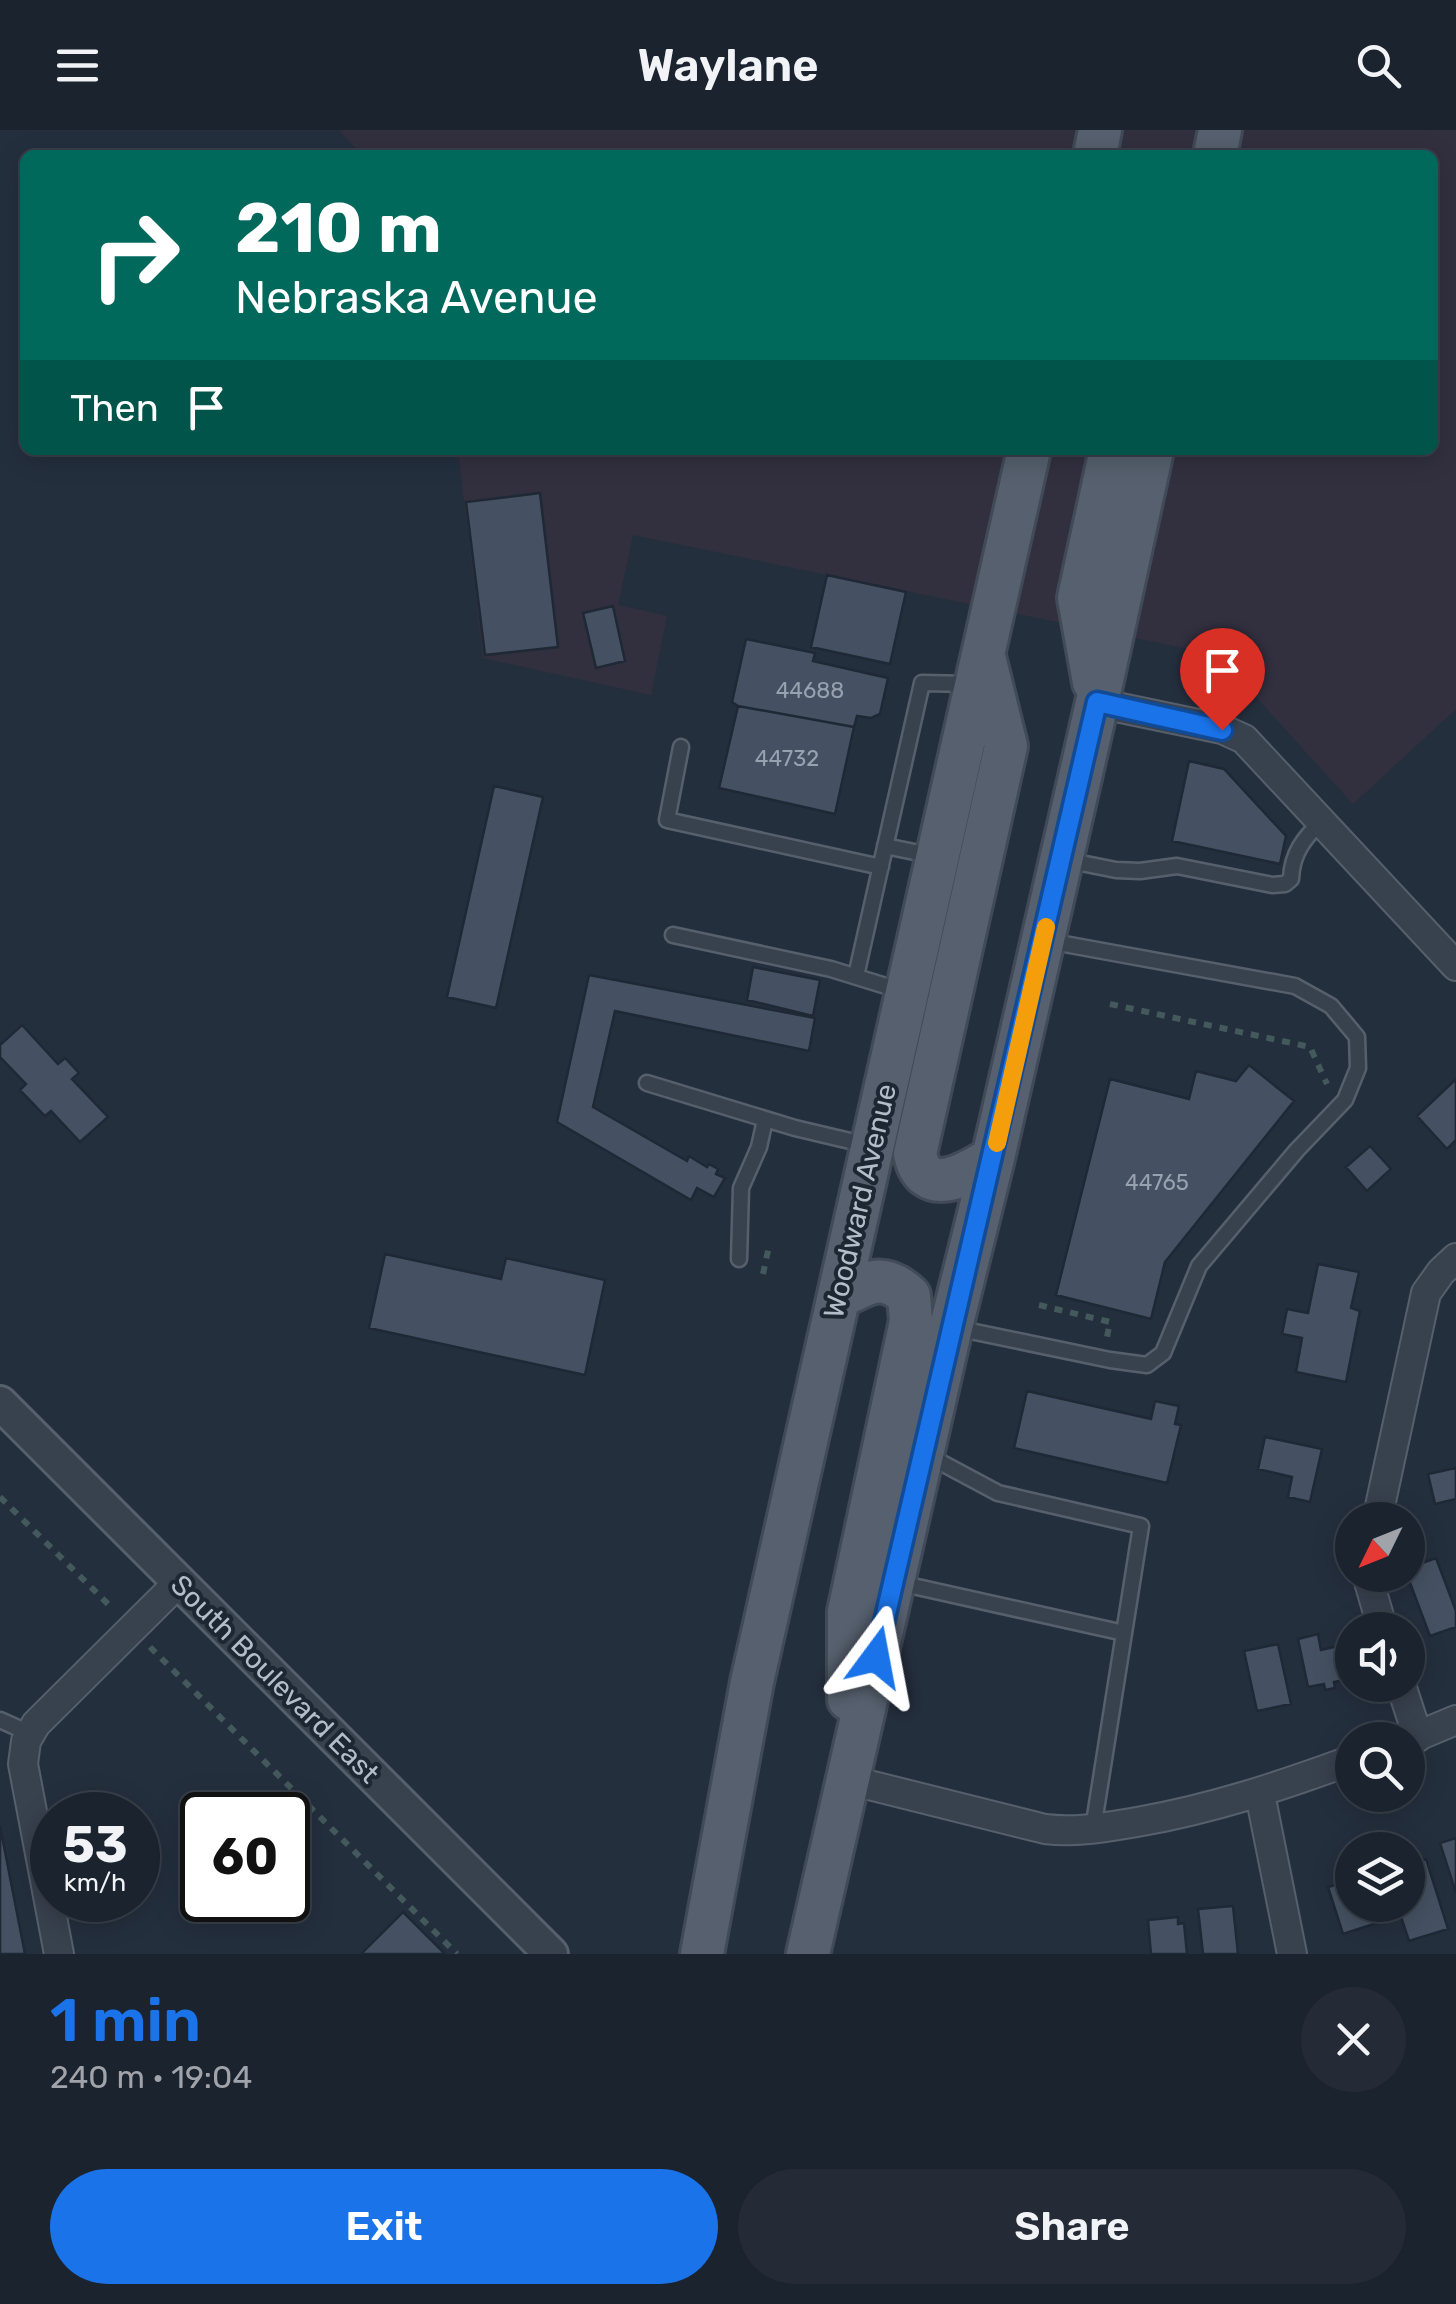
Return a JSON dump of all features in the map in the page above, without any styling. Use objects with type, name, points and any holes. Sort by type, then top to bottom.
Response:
[{"type":"main road","name":"Woodward Avenue","points":[[702,1954],[752,1682],[1027,455]]},
{"type":"main road","points":[[1097,702],[1079,598],[1110,455]]},
{"type":"main road","points":[[808,1954],[1062,859],[1151,455]]},
{"type":"main road","points":[[980,670],[1006,746],[915,1154],[918,1166],[927,1175],[948,1181],[993,1158]]},
{"type":"main road","points":[[839,1298],[877,1281],[897,1284],[909,1296],[911,1321],[849,1612],[849,1780]]},
{"type":"street","points":[[1097,702],[1233,732],[1256,749],[1456,966]]},
{"type":"street","points":[[1380,1502],[1426,1293],[1440,1272],[1456,1258]]},
{"type":"street","name":"South Boulevard East","points":[[0,1404],[546,1952]]},
{"type":"street","points":[[59,1954],[23,1764],[27,1737],[179,1582]]},
{"type":"street","points":[[1425,1733],[1456,1720]]},
{"type":"street","points":[[849,1780],[1061,1831],[1093,1830],[1170,1816],[1260,1794],[1335,1766]]},
{"type":"street","points":[[1260,1794],[1292,1954]]},
{"type":"lane","points":[[856,976],[922,682],[980,670]]},
{"type":"lane","points":[[681,747],[667,820],[881,867]]},
{"type":"lane","points":[[1062,859],[1116,870],[1177,866],[1272,885],[1285,884],[1291,879],[1300,842],[1322,821]]},
{"type":"lane","points":[[886,846],[939,858]]},
{"type":"lane","points":[[673,934],[856,976],[908,993]]},
{"type":"lane","points":[[951,1327],[1110,1360],[1147,1364],[1163,1354],[1198,1266],[1345,1100],[1358,1068],[1357,1037],[1332,1006],[1295,986],[1042,940]]},
{"type":"lane","points":[[646,1084],[765,1120],[873,1146]]},
{"type":"lane","points":[[739,1258],[741,1188],[759,1147],[765,1120]]},
{"type":"lane","points":[[922,1453],[998,1493],[1140,1526],[1093,1830]]},
{"type":"lane","points":[[893,1581],[1124,1633]]},
{"type":"lane","points":[[0,1720],[27,1737]]},
{"type":"path","points":[[1110,1004],[1310,1047],[1330,1089]]},
{"type":"path","points":[[763,1274],[769,1246]]},
{"type":"path","points":[[1040,1305],[1110,1322],[1106,1338],[1122,1343]]},
{"type":"path","points":[[0,1498],[457,1954]]},
{"type":"shaded area","points":[[339,130],[1456,130],[1456,709],[1353,804],[1218,655],[633,535],[618,605],[667,616],[651,695],[483,658],[459,455],[1438,455],[1438,150],[357,150]]},
{"type":"building","points":[[540,493],[558,647],[485,655],[466,502]]},
{"type":"building","points":[[827,575],[906,592],[890,664],[811,647]]},
{"type":"building","points":[[613,606],[625,661],[596,668],[583,613]]},
{"type":"building","points":[[746,639],[815,653],[813,661],[888,678],[880,714],[871,718],[857,716],[854,727],[738,706],[732,702]]},
{"type":"building","points":[[738,706],[854,727],[835,814],[719,788]]},
{"type":"building","points":[[1189,761],[1224,769],[1286,836],[1280,864],[1172,841]]},
{"type":"building","points":[[494,786],[543,797],[496,1008],[447,997]]},
{"type":"building","points":[[753,967],[820,980],[813,1016],[747,1000]]},
{"type":"building","points":[[589,975],[815,1018],[809,1051],[615,1011],[593,1107],[687,1161],[689,1156],[718,1169],[716,1174],[725,1178],[714,1197],[697,1188],[691,1200],[557,1122]]},
{"type":"building","points":[[22,1025],[58,1064],[65,1058],[79,1073],[72,1079],[108,1117],[80,1142],[51,1111],[45,1116],[20,1090],[26,1084],[0,1057],[0,1045]]},
{"type":"building","points":[[1249,1065],[1294,1101],[1165,1262],[1151,1319],[1056,1295],[1110,1079],[1189,1099],[1196,1071],[1236,1081]]},
{"type":"building","points":[[1456,1079],[1456,1140],[1447,1149],[1417,1116]]},
{"type":"building","points":[[1370,1146],[1391,1169],[1367,1191],[1346,1167]]},
{"type":"building","points":[[385,1254],[501,1279],[506,1258],[605,1280],[585,1375],[369,1328]]},
{"type":"building","points":[[1318,1264],[1359,1272],[1351,1308],[1360,1311],[1346,1382],[1296,1372],[1302,1338],[1282,1334],[1287,1309],[1308,1313]]},
{"type":"building","points":[[1027,1391],[1151,1419],[1155,1401],[1179,1406],[1175,1424],[1181,1425],[1167,1483],[1014,1448]]},
{"type":"building","points":[[1265,1437],[1322,1449],[1310,1502],[1288,1497],[1292,1477],[1258,1469]]},
{"type":"building","points":[[1456,1468],[1456,1499],[1435,1504],[1428,1474]]},
{"type":"building","points":[[1436,1558],[1456,1611],[1456,1627],[1430,1636],[1425,1612],[1421,1612],[1413,1592],[1425,1592],[1425,1562]]},
{"type":"building","points":[[1318,1634],[1321,1650],[1335,1647],[1335,1688],[1325,1690],[1324,1684],[1308,1687],[1298,1639]]},
{"type":"building","points":[[1278,1644],[1291,1704],[1257,1711],[1244,1651]]},
{"type":"building","points":[[0,1826],[25,1954],[0,1954]]},
{"type":"building","points":[[1456,1838],[1456,1893],[1440,1843]]},
{"type":"building","points":[[1426,1859],[1448,1929],[1409,1941],[1403,1922],[1425,1922]]},
{"type":"building","points":[[1335,1885],[1335,1909],[1328,1887]]},
{"type":"building","points":[[1233,1906],[1238,1954],[1203,1954],[1198,1909]]},
{"type":"building","points":[[403,1912],[445,1954],[361,1954]]},
{"type":"building","points":[[1178,1917],[1178,1924],[1184,1923],[1187,1954],[1151,1954],[1148,1920]]},
{"type":"building","points":[[1339,1922],[1380,1922],[1343,1934]]},
{"type":"slow traffic","points":[[997,1143],[1046,927]]},
{"type":"route","points":[[876,1657],[1097,702],[1222,730]]}]
